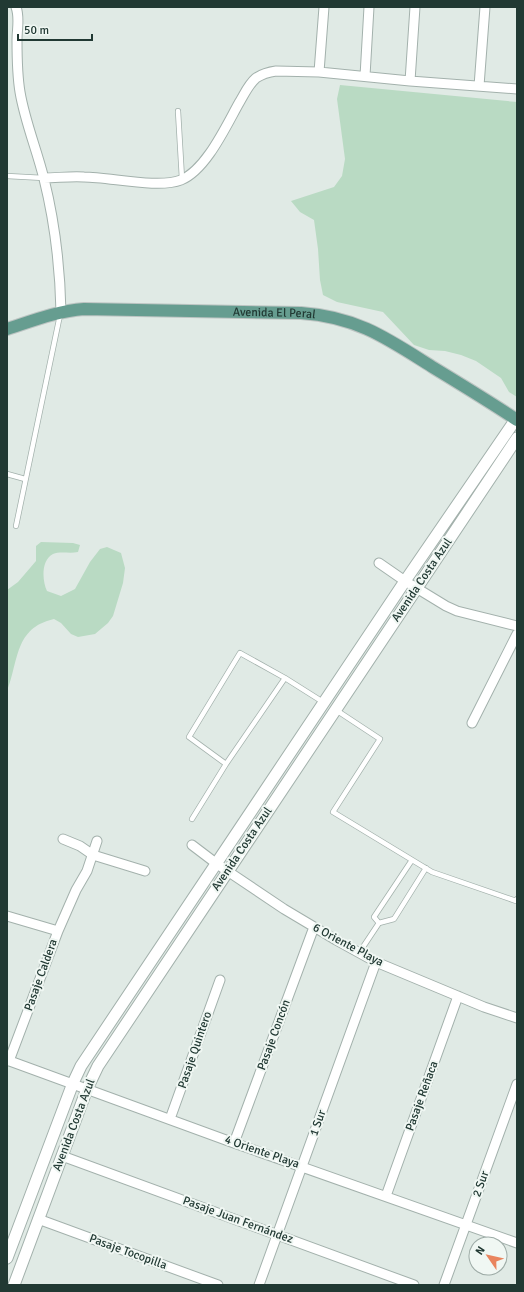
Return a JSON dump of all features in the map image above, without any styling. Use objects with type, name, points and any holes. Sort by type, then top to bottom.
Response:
[{"type":"main road","name":"Avenida El Peral","points":[[7,329],[61,312],[93,309],[293,313],[313,314],[336,318],[358,324],[383,336],[516,419]]},
{"type":"street","points":[[16,7],[19,18],[17,56],[20,90],[27,121],[44,178],[54,224],[58,258],[61,312]]},
{"type":"street","points":[[319,72],[324,7]]},
{"type":"street","points":[[365,76],[369,7]]},
{"type":"street","points":[[410,81],[415,7]]},
{"type":"street","points":[[479,86],[485,7]]},
{"type":"street","points":[[44,178],[84,177],[159,183],[175,182],[182,179],[194,172],[199,167],[217,142],[247,90],[256,78],[263,74],[276,71],[319,72],[517,89]]},
{"type":"street","name":"Avenida Costa Azul","points":[[7,1258],[73,1083],[87,1057],[405,581],[516,419]]},
{"type":"street","name":"Avenida Costa Azul","points":[[14,1285],[87,1089],[104,1057],[517,438]]},
{"type":"street","points":[[380,563],[405,581],[457,611],[517,626]]},
{"type":"street","points":[[472,723],[517,634]]},
{"type":"street","points":[[62,839],[80,846],[93,855],[145,872]]},
{"type":"street","name":"Pasaje Caldera","points":[[8,1060],[58,931],[76,890],[87,872],[97,841]]},
{"type":"street","name":"6 Oriente Playa","points":[[192,845],[227,871],[314,927],[359,953],[376,962],[458,996],[517,1018]]},
{"type":"street","points":[[7,916],[58,931]]},
{"type":"street","name":"Pasaje Concón","points":[[234,1143],[314,927]]},
{"type":"street","name":"1 Sur","points":[[259,1285],[376,962]]},
{"type":"street","name":"Pasaje Quintero","points":[[170,1120],[220,980]]},
{"type":"street","name":"Pasaje Reñaca","points":[[386,1196],[458,996]]},
{"type":"street","name":"4 Oriente Playa","points":[[8,1060],[170,1120],[517,1243]]},
{"type":"street","name":"2 Sur","points":[[444,1285],[466,1225],[513,1108],[517,1084]]},
{"type":"street","name":"Pasaje Juan Fernández","points":[[62,1156],[414,1285]]},
{"type":"street","name":"Pasaje Tocopilla","points":[[38,1219],[218,1285]]},
{"type":"lane","points":[[178,111],[182,179]]},
{"type":"lane","points":[[7,176],[44,178]]},
{"type":"lane","points":[[16,526],[61,312]]},
{"type":"lane","points":[[7,474],[25,479]]},
{"type":"lane","points":[[226,764],[189,737],[240,653],[285,678],[324,703]]},
{"type":"lane","points":[[192,819],[226,764],[285,678]]},
{"type":"lane","points":[[336,710],[380,739],[333,812],[432,872],[509,899],[516,901],[517,899]]},
{"type":"lane","points":[[379,923],[374,917],[412,860]]},
{"type":"lane","points":[[359,953],[379,923],[394,919],[426,868]]},
{"type":"green space","points":[[340,85],[517,102],[517,397],[509,392],[501,378],[476,361],[461,355],[445,351],[429,350],[414,345],[383,312],[337,302],[323,295],[314,220],[300,212],[291,201],[334,187],[342,176],[345,159],[337,99]]},
{"type":"green space","points":[[41,542],[73,543],[80,545],[78,552],[56,553],[49,557],[46,561],[44,582],[47,591],[61,596],[75,589],[90,562],[100,549],[107,547],[121,553],[125,568],[123,583],[113,616],[108,623],[95,634],[78,637],[71,634],[61,623],[54,619],[41,623],[31,630],[20,647],[7,691],[7,590],[18,582],[36,561],[36,546]]}]
